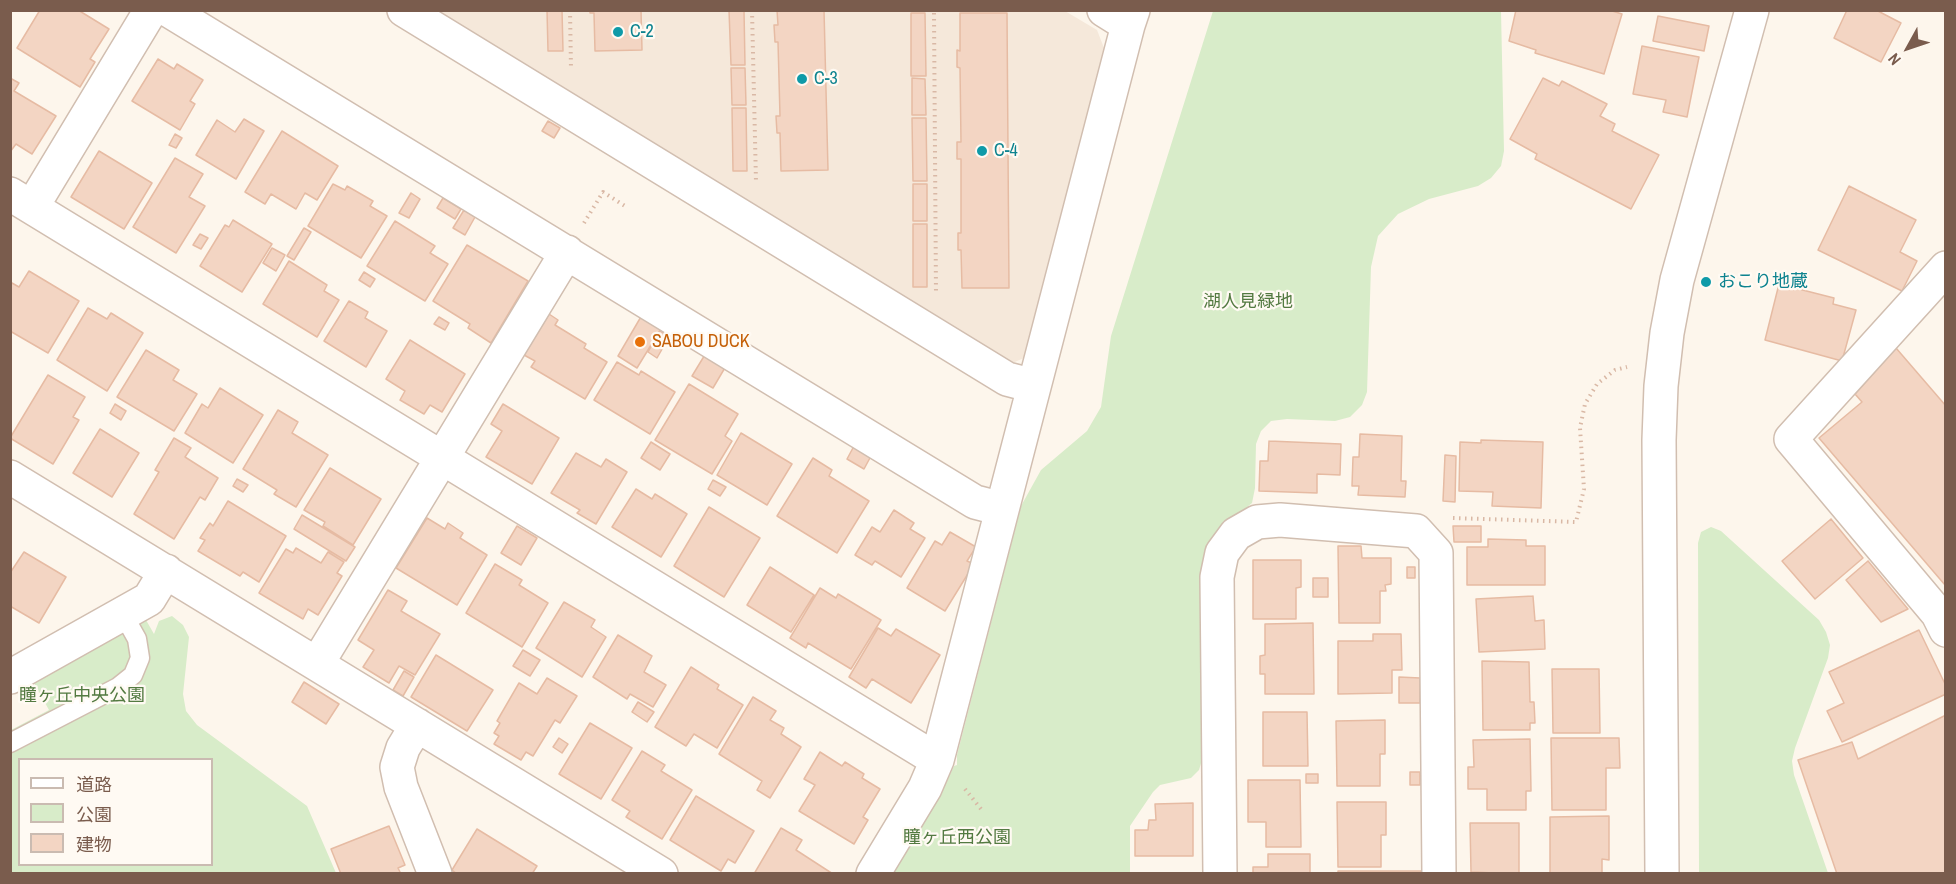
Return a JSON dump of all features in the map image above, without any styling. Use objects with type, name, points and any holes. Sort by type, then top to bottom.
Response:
[{"type":"street","points":[[152,10],[21,201],[937,760]]},
{"type":"street","points":[[168,10],[975,502],[1002,509]]},
{"type":"street","points":[[404,10],[1007,379],[1034,386]]},
{"type":"street","points":[[1662,873],[1659,440],[1664,364],[1677,280],[1752,10]]},
{"type":"street","points":[[873,873],[925,788],[937,760],[1034,386],[1122,15]]},
{"type":"street","points":[[317,664],[567,252]]},
{"type":"street","points":[[1946,268],[1791,439],[1938,614],[1946,630]]},
{"type":"street","points":[[10,477],[661,873]]},
{"type":"street","points":[[1220,873],[1217,577],[1222,553],[1236,534],[1257,522],[1280,520],[1416,531],[1436,553],[1439,873]]},
{"type":"street","points":[[10,677],[149,599],[166,572]]},
{"type":"street","points":[[417,725],[403,748],[397,767],[401,787],[435,873]]},
{"type":"lane","points":[[10,743],[118,687],[132,675],[140,658],[137,639],[123,614]]},
{"type":"path","points":[[560,106],[572,86],[570,10]]},
{"type":"path","points":[[745,218],[757,199],[752,10]]},
{"type":"path","points":[[924,328],[936,308],[934,13]]},
{"type":"path","points":[[591,212],[603,192],[628,208]]},
{"type":"path","points":[[1420,537],[1441,518],[1576,522],[1584,489],[1580,428],[1585,404],[1597,384],[1615,370],[1638,364],[1664,364]]},
{"type":"shaded area","points":[[431,11],[1065,11],[1097,30],[1104,48],[1024,358],[1010,364]]},
{"type":"green space","name":"湖人見緑地","points":[[1213,11],[1501,11],[1504,151],[1501,166],[1491,178],[1478,186],[1429,199],[1398,214],[1378,236],[1371,267],[1367,392],[1362,405],[1350,417],[1335,421],[1287,419],[1271,421],[1261,431],[1256,444],[1255,488],[1252,503],[1240,513],[1224,521],[1206,546],[1200,575],[1202,760],[1199,770],[1191,778],[1160,785],[1130,826],[1130,873],[893,874],[940,796],[954,766],[957,765],[957,755],[1021,506],[1041,470],[1087,431],[1101,407],[1111,336]]},
{"type":"green space","points":[[1711,527],[1721,531],[1819,620],[1826,632],[1830,645],[1828,658],[1792,761],[1794,775],[1828,873],[1699,873],[1698,543],[1701,532]]},
{"type":"green space","name":"瞳ヶ丘中央公園","points":[[172,616],[183,625],[189,637],[183,694],[186,711],[197,725],[307,806],[336,873],[11,874],[11,730],[49,710],[34,683],[146,620],[154,634],[159,621]]},
{"type":"building","points":[[40,10],[78,10],[109,29],[90,59],[95,62],[80,87],[17,48]]},
{"type":"building","points":[[547,10],[562,10],[563,51],[548,51]]},
{"type":"building","name":"C-2","points":[[590,10],[641,10],[642,50],[595,51],[594,13],[590,13]]},
{"type":"building","points":[[729,10],[744,10],[745,65],[731,65]]},
{"type":"building","name":"C-3","points":[[777,10],[824,10],[828,170],[781,171],[780,133],[777,133],[776,116],[780,116],[778,42],[775,42],[774,25],[778,25]]},
{"type":"building","points":[[1516,10],[1609,10],[1622,14],[1604,74],[1535,53],[1536,50],[1509,41]]},
{"type":"building","points":[[1847,10],[1876,10],[1901,23],[1881,62],[1834,38]]},
{"type":"building","points":[[911,13],[925,13],[926,76],[911,76]]},
{"type":"building","name":"C-4","points":[[960,13],[1007,13],[1009,288],[962,288],[961,250],[958,250],[958,233],[961,233],[961,159],[957,159],[957,142],[961,142],[960,68],[957,67],[957,50],[960,51]]},
{"type":"building","points":[[1658,16],[1709,26],[1704,51],[1653,41]]},
{"type":"building","points":[[1642,46],[1699,57],[1687,117],[1663,112],[1666,100],[1633,94]]},
{"type":"building","points":[[158,59],[174,69],[177,64],[203,80],[190,101],[195,104],[180,130],[132,101]]},
{"type":"building","points":[[731,68],[745,68],[746,105],[732,105]]},
{"type":"building","points":[[10,78],[19,83],[14,91],[56,116],[32,154],[16,144],[10,152]]},
{"type":"building","points":[[912,78],[925,79],[926,115],[912,115]]},
{"type":"building","points":[[1543,78],[1559,86],[1562,81],[1607,104],[1600,116],[1615,124],[1612,131],[1659,155],[1631,209],[1535,159],[1537,154],[1510,139]]},
{"type":"building","points":[[732,108],[746,108],[747,171],[733,171]]},
{"type":"building","points":[[912,118],[926,118],[927,181],[913,181]]},
{"type":"building","points":[[244,119],[264,131],[236,179],[196,155],[217,120],[235,132]]},
{"type":"building","points":[[548,121],[560,128],[554,138],[542,131]]},
{"type":"building","points":[[282,131],[338,166],[317,200],[305,193],[296,209],[271,194],[265,204],[245,192]]},
{"type":"building","points":[[175,134],[182,138],[176,148],[169,145]]},
{"type":"building","points":[[99,151],[152,183],[124,229],[71,197]]},
{"type":"building","points":[[175,158],[203,174],[189,197],[205,206],[176,253],[133,227]]},
{"type":"building","points":[[333,184],[345,190],[347,186],[373,201],[370,206],[387,216],[361,258],[308,226]]},
{"type":"building","points":[[913,184],[927,184],[927,221],[913,221]]},
{"type":"building","points":[[1849,186],[1916,220],[1900,252],[1917,261],[1902,291],[1818,250]]},
{"type":"building","points":[[411,193],[420,199],[409,218],[399,213]]},
{"type":"building","points":[[443,198],[461,209],[455,219],[437,208]]},
{"type":"building","points":[[464,210],[475,217],[465,235],[453,228]]},
{"type":"building","points":[[233,220],[272,244],[242,292],[200,266],[225,225],[229,227]]},
{"type":"building","points":[[395,221],[435,246],[430,253],[448,264],[425,301],[367,266]]},
{"type":"building","points":[[913,224],[927,224],[927,287],[913,287]]},
{"type":"building","points":[[304,228],[311,232],[294,260],[287,256]]},
{"type":"building","points":[[200,234],[208,238],[201,249],[193,245]]},
{"type":"building","points":[[467,245],[528,281],[491,343],[468,328],[470,324],[433,301]]},
{"type":"building","points":[[272,248],[285,255],[276,271],[263,263]]},
{"type":"building","points":[[289,261],[327,285],[324,291],[339,300],[317,337],[263,304]]},
{"type":"building","points":[[29,271],[79,301],[48,353],[10,331],[10,286],[12,283],[19,287]]},
{"type":"building","points":[[364,272],[375,279],[370,287],[359,280]]},
{"type":"building","points":[[1779,284],[1834,298],[1833,304],[1856,310],[1842,361],[1765,340]]},
{"type":"building","points":[[349,301],[368,312],[365,318],[387,331],[366,367],[324,341]]},
{"type":"building","points":[[88,308],[107,319],[111,313],[143,333],[107,391],[57,360]]},
{"type":"building","points":[[549,314],[558,320],[555,325],[586,344],[584,348],[607,362],[585,399],[531,367],[535,361],[524,355]]},
{"type":"building","name":"SABOU DUCK","points":[[642,315],[662,327],[637,368],[618,356]]},
{"type":"building","points":[[439,317],[449,323],[445,330],[434,324]]},
{"type":"building","points":[[660,331],[669,337],[657,358],[648,352]]},
{"type":"building","points":[[410,340],[465,374],[442,412],[430,405],[424,414],[400,400],[405,391],[386,379]]},
{"type":"building","points":[[1896,348],[1946,406],[1945,585],[1819,438],[1862,402],[1855,394]]},
{"type":"building","points":[[146,350],[179,370],[173,380],[197,394],[174,431],[117,397]]},
{"type":"building","points":[[706,353],[726,366],[713,388],[692,376]]},
{"type":"building","points":[[617,362],[639,375],[641,371],[675,392],[650,434],[594,400]]},
{"type":"building","points":[[48,375],[85,397],[73,417],[79,420],[53,464],[10,438]]},
{"type":"building","points":[[689,384],[738,414],[725,436],[732,441],[712,474],[655,440]]},
{"type":"building","points":[[220,388],[263,415],[233,463],[185,433],[202,404],[208,408]]},
{"type":"building","points":[[115,404],[126,411],[121,420],[110,413]]},
{"type":"building","points":[[503,404],[559,438],[532,484],[486,457],[502,431],[491,424]]},
{"type":"building","points":[[278,410],[298,422],[292,433],[328,455],[296,507],[274,494],[277,490],[243,469]]},
{"type":"building","points":[[100,429],[139,453],[112,497],[73,473]]},
{"type":"building","points":[[741,433],[792,464],[767,505],[717,475]]},
{"type":"building","points":[[1360,434],[1402,436],[1401,481],[1406,481],[1405,497],[1358,495],[1359,486],[1352,486],[1353,457],[1359,457]]},
{"type":"building","points":[[174,438],[191,448],[185,457],[218,478],[205,500],[200,497],[174,539],[134,514],[159,472],[155,470]]},
{"type":"building","points":[[1481,440],[1543,442],[1541,508],[1492,506],[1493,492],[1459,491],[1460,442],[1481,443]]},
{"type":"building","points":[[1269,441],[1341,444],[1340,475],[1317,474],[1317,493],[1259,491],[1260,461],[1268,461]]},
{"type":"building","points":[[651,442],[670,454],[660,470],[641,458]]},
{"type":"building","points":[[854,446],[871,456],[864,469],[847,459]]},
{"type":"building","points":[[576,453],[601,467],[606,459],[627,472],[596,524],[577,513],[580,510],[551,493]]},
{"type":"building","points":[[1445,455],[1456,456],[1455,502],[1443,501]]},
{"type":"building","points":[[813,458],[832,470],[829,476],[869,501],[837,553],[777,516]]},
{"type":"building","points":[[330,468],[381,499],[353,545],[323,526],[325,522],[304,510]]},
{"type":"building","points":[[237,479],[248,485],[243,492],[233,486]]},
{"type":"building","points":[[713,480],[726,487],[720,496],[708,489]]},
{"type":"building","points":[[636,489],[652,499],[655,494],[687,514],[661,557],[612,527]]},
{"type":"building","points":[[228,501],[286,536],[259,582],[243,572],[240,576],[198,551],[205,540],[200,538],[210,523],[213,526]]},
{"type":"building","points":[[709,507],[760,538],[724,597],[674,566]]},
{"type":"building","points":[[894,510],[914,523],[910,529],[925,538],[901,577],[875,561],[872,565],[855,555],[872,527],[880,532]]},
{"type":"building","points":[[302,515],[355,547],[346,561],[294,529]]},
{"type":"building","points":[[427,518],[445,529],[448,523],[463,533],[460,538],[487,555],[457,605],[396,568]]},
{"type":"building","points":[[1831,519],[1863,558],[1815,599],[1782,561]]},
{"type":"building","points":[[517,526],[537,538],[521,565],[501,553]]},
{"type":"building","points":[[1453,526],[1481,526],[1481,542],[1454,542]]},
{"type":"building","points":[[950,532],[976,547],[967,561],[974,564],[945,611],[907,588],[935,541],[942,545]]},
{"type":"building","points":[[1488,539],[1526,540],[1526,546],[1545,546],[1545,585],[1467,585],[1467,547],[1488,547]]},
{"type":"building","points":[[1338,546],[1361,546],[1362,558],[1391,558],[1391,584],[1385,585],[1386,591],[1380,591],[1380,623],[1339,623]]},
{"type":"building","points":[[296,548],[321,563],[328,552],[344,562],[337,573],[342,576],[318,615],[308,609],[303,619],[259,593],[286,549],[293,553]]},
{"type":"building","points":[[24,552],[66,577],[39,623],[10,606],[10,573]]},
{"type":"building","points":[[1253,560],[1301,560],[1301,587],[1296,588],[1296,619],[1253,619]]},
{"type":"building","points":[[1868,561],[1908,609],[1881,622],[1846,580]]},
{"type":"building","points":[[495,564],[522,580],[519,585],[548,603],[522,647],[466,613]]},
{"type":"building","points":[[770,567],[814,595],[791,632],[747,605]]},
{"type":"building","points":[[1407,567],[1415,567],[1415,578],[1407,578]]},
{"type":"building","points":[[1313,578],[1328,578],[1328,597],[1313,597]]},
{"type":"building","points":[[820,588],[836,598],[838,594],[881,620],[851,669],[808,643],[806,648],[790,638]]},
{"type":"building","points":[[388,590],[407,601],[401,611],[440,634],[415,675],[399,666],[389,683],[363,667],[374,650],[358,640]]},
{"type":"building","points":[[1533,596],[1535,621],[1544,620],[1545,649],[1479,652],[1476,599]]},
{"type":"building","points":[[564,602],[595,620],[591,627],[606,637],[582,677],[536,648]]},
{"type":"building","points":[[1313,623],[1314,694],[1265,694],[1265,674],[1260,674],[1260,656],[1265,655],[1265,624]]},
{"type":"building","points":[[878,628],[891,636],[896,629],[940,655],[911,703],[872,679],[866,688],[849,677]]},
{"type":"building","points":[[1919,630],[1946,686],[1946,694],[1842,742],[1827,711],[1844,703],[1829,672]]},
{"type":"building","points":[[1373,634],[1401,634],[1402,670],[1392,670],[1392,693],[1338,694],[1338,641],[1373,641]]},
{"type":"building","points":[[618,635],[652,656],[644,672],[666,685],[653,707],[630,694],[627,699],[593,677]]},
{"type":"building","points":[[523,650],[540,660],[530,676],[513,666]]},
{"type":"building","points":[[436,655],[493,690],[467,731],[411,697]]},
{"type":"building","points":[[1482,661],[1529,662],[1530,702],[1534,702],[1535,723],[1530,723],[1530,730],[1483,730]]},
{"type":"building","points":[[691,667],[719,685],[717,689],[743,705],[717,748],[694,734],[686,746],[655,727]]},
{"type":"building","points":[[1552,669],[1599,669],[1600,733],[1553,733]]},
{"type":"building","points":[[404,671],[414,677],[403,696],[393,690]]},
{"type":"building","points":[[1399,677],[1420,678],[1420,703],[1399,703]]},
{"type":"building","points":[[547,678],[577,696],[560,723],[555,720],[533,756],[526,752],[521,760],[494,744],[499,736],[494,733],[500,723],[497,721],[519,683],[537,694]]},
{"type":"building","points":[[304,682],[339,704],[326,724],[292,702]]},
{"type":"building","points":[[753,697],[776,711],[770,720],[784,728],[781,734],[801,747],[770,798],[757,790],[762,781],[719,754]]},
{"type":"building","points":[[638,702],[654,712],[647,722],[632,712]]},
{"type":"building","points":[[1263,712],[1307,712],[1308,766],[1263,766]]},
{"type":"building","points":[[1946,715],[1946,874],[1837,874],[1798,760],[1852,742],[1858,759]]},
{"type":"building","points":[[1385,720],[1385,754],[1380,754],[1380,786],[1337,786],[1336,721]]},
{"type":"building","points":[[590,723],[632,748],[601,799],[559,774]]},
{"type":"building","points":[[559,738],[568,744],[562,753],[553,747]]},
{"type":"building","points":[[1551,738],[1619,738],[1620,768],[1606,768],[1606,810],[1552,810]]},
{"type":"building","points":[[1530,739],[1531,791],[1526,791],[1526,810],[1487,810],[1487,789],[1468,789],[1468,767],[1474,767],[1473,740]]},
{"type":"building","points":[[642,751],[665,765],[661,771],[692,790],[662,839],[626,817],[630,811],[612,800]]},
{"type":"building","points":[[820,752],[842,766],[845,762],[864,774],[862,778],[880,789],[863,817],[868,820],[854,844],[799,811],[815,785],[804,779]]},
{"type":"building","points":[[1410,772],[1420,772],[1420,785],[1410,785]]},
{"type":"building","points":[[1306,774],[1318,774],[1318,783],[1306,783]]},
{"type":"building","points":[[1248,780],[1300,780],[1301,847],[1266,847],[1266,822],[1248,822]]},
{"type":"building","points":[[696,796],[754,831],[735,863],[728,859],[721,871],[670,840]]},
{"type":"building","points":[[1337,802],[1386,802],[1386,835],[1381,835],[1381,867],[1338,867]]},
{"type":"building","points":[[1193,803],[1193,856],[1135,856],[1135,830],[1148,830],[1149,820],[1156,820],[1155,804]]},
{"type":"building","points":[[1609,816],[1609,860],[1602,859],[1602,874],[1550,874],[1550,817]]},
{"type":"building","points":[[1470,823],[1519,823],[1519,874],[1471,872]]},
{"type":"building","points":[[389,826],[405,865],[398,868],[401,874],[341,874],[331,849]]},
{"type":"building","points":[[781,828],[802,840],[796,850],[833,874],[754,874]]},
{"type":"building","points":[[477,829],[537,866],[532,874],[457,874],[452,870]]},
{"type":"building","points":[[1268,854],[1310,854],[1310,874],[1253,874],[1253,867],[1268,867]]},
{"type":"building","points":[[1338,871],[1421,871],[1421,874],[1338,874]]},
{"type":"place","name":"C-2","points":[[618,32]]},
{"type":"place","name":"C-3","points":[[802,79]]},
{"type":"place","name":"C-4","points":[[982,151]]},
{"type":"place","name":"おこり地蔵","points":[[1706,282]]},
{"type":"place","name":"SABOU DUCK","points":[[640,342]]},
{"type":"park label","name":"瞳ヶ丘西公園","points":[[957,838]]}]
